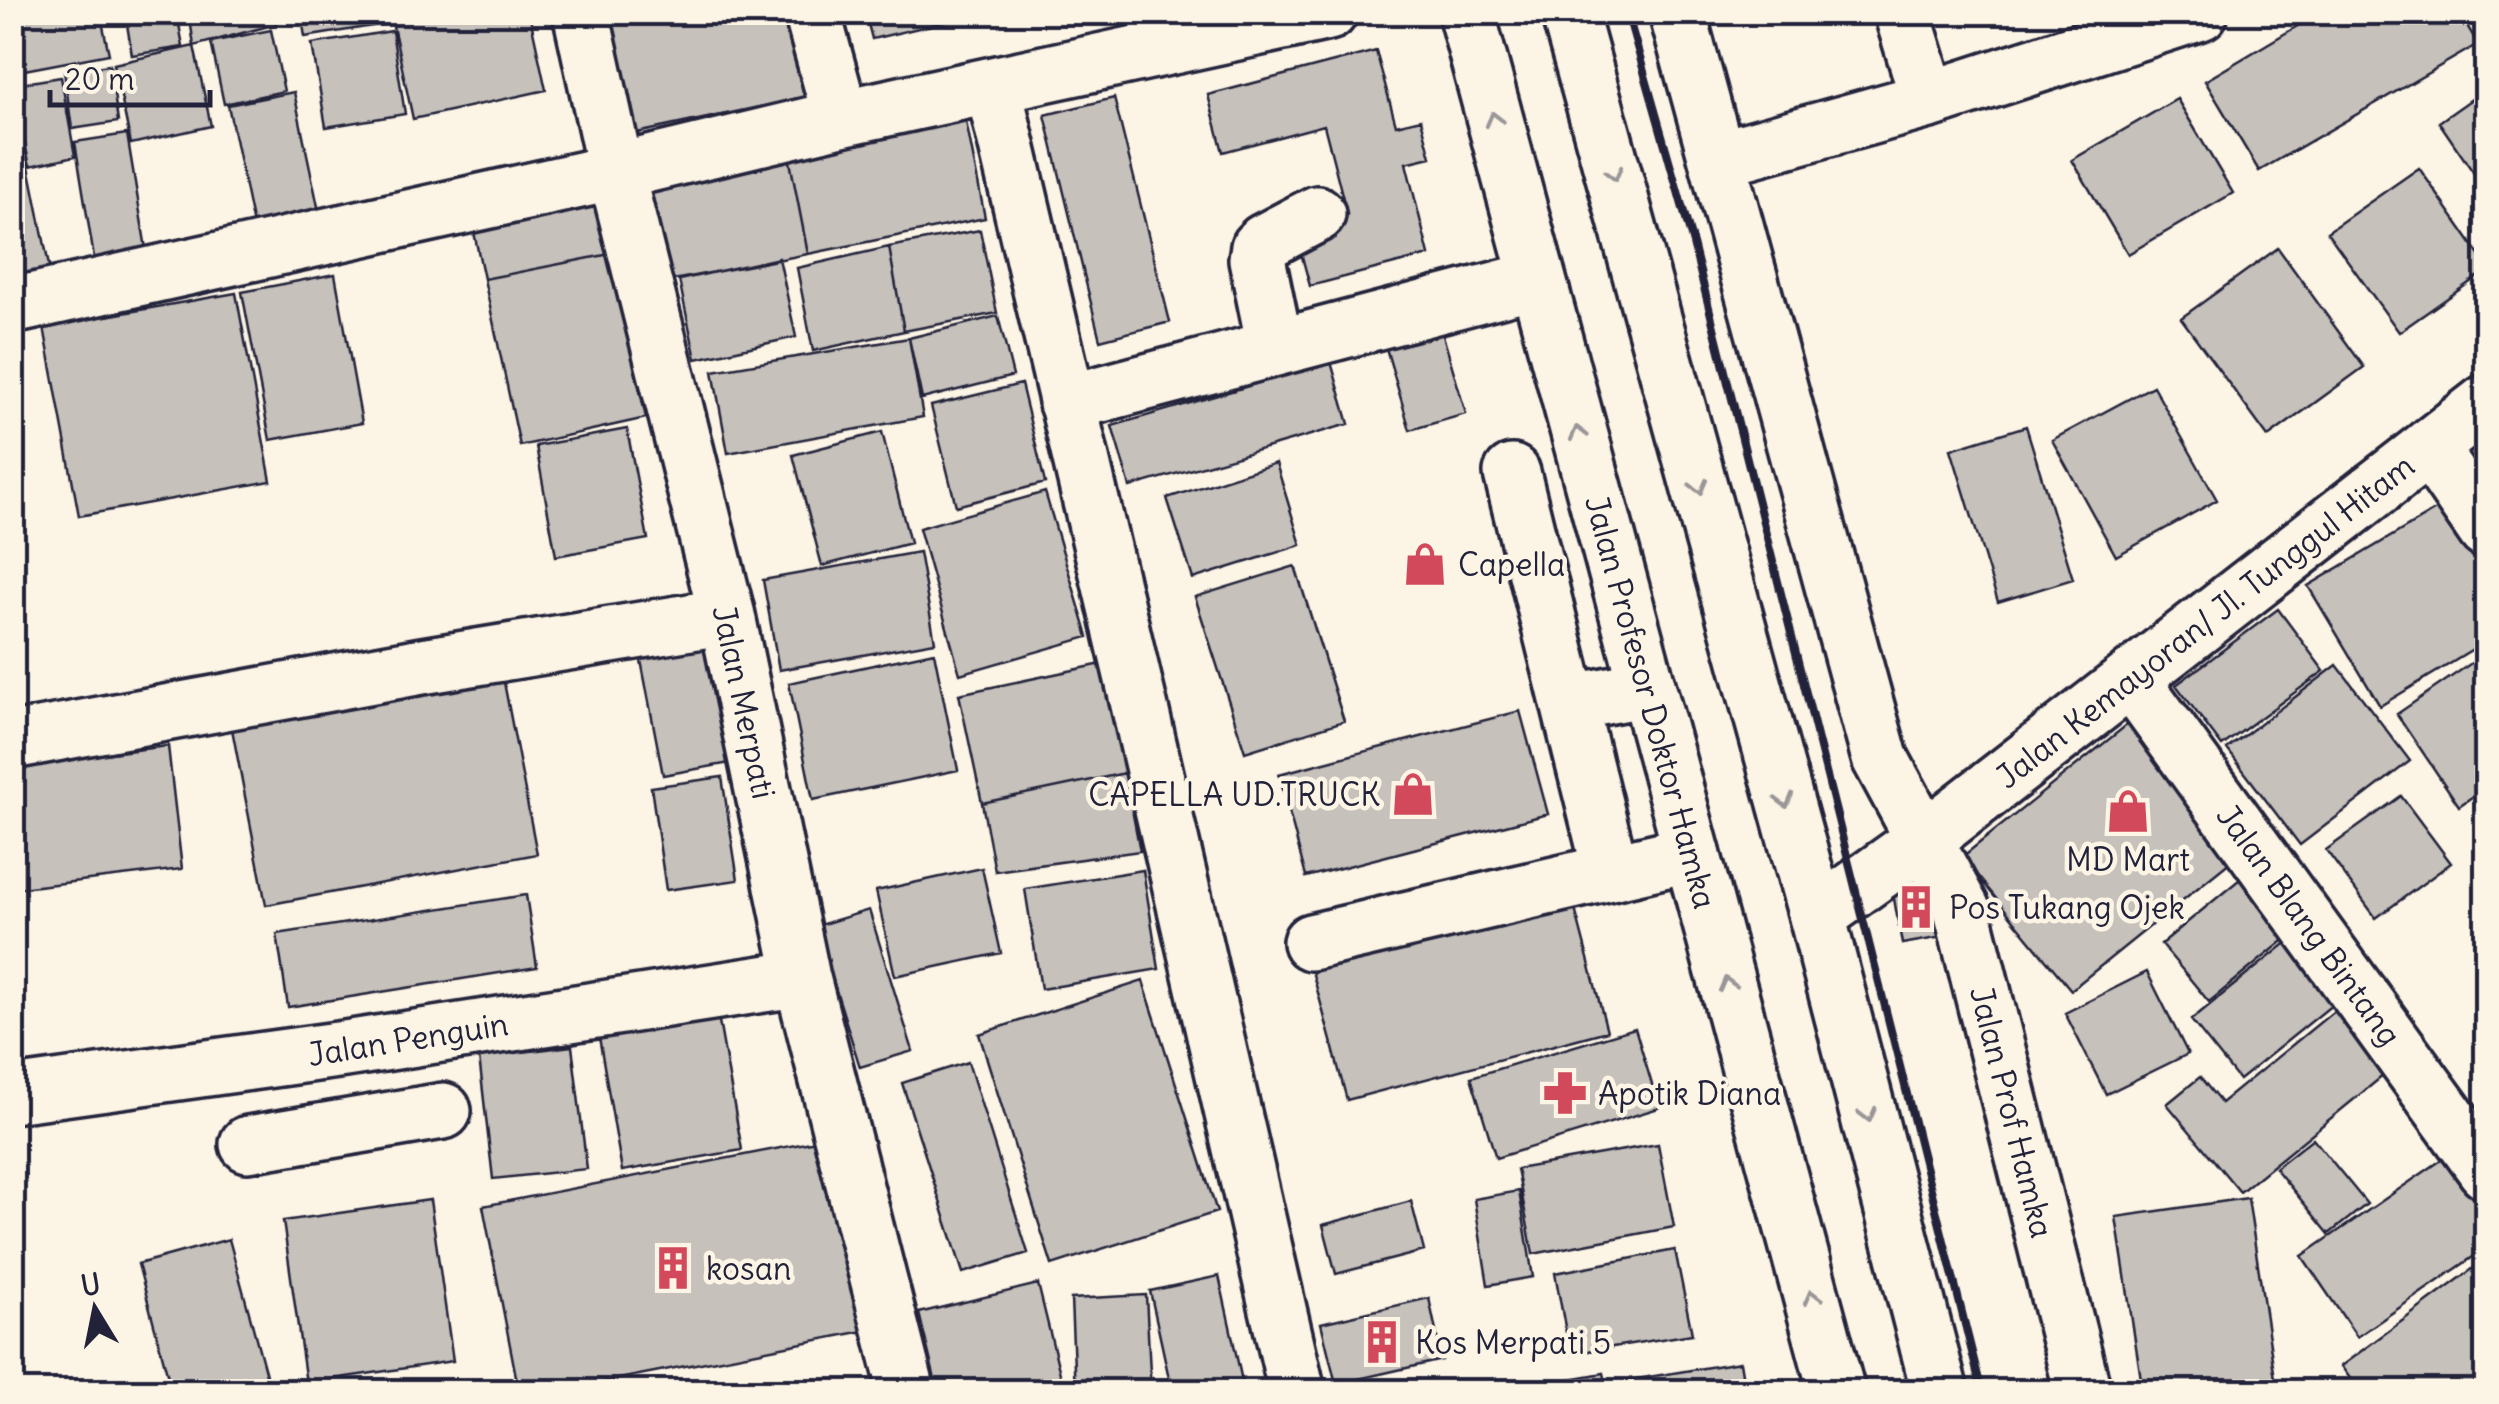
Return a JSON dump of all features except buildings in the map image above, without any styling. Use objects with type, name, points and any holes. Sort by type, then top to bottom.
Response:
[{"type":"main road","name":"Jalan Merpati","points":[[581,12],[616,172],[727,616],[802,978],[908,1392]]},
{"type":"main road","points":[[812,12],[841,118]]},
{"type":"main road","points":[[12,306],[1328,12]]},
{"type":"main road","name":"Jalan Profesor Doktor Hamka","points":[[1466,12],[1837,1392]]},
{"type":"main road","points":[[1569,12],[1817,916],[1940,1392]]},
{"type":"main road","name":"Jalan Prof Hamka","points":[[1677,12],[1880,758],[1962,910],[2083,1392]]},
{"type":"main road","points":[[1902,12],[1929,100]]},
{"type":"main road","points":[[1718,159],[1929,100],[2200,12]]},
{"type":"main road","points":[[993,86],[1297,1392]]},
{"type":"main road","points":[[1275,346],[1257,259],[1259,247],[1317,214]]},
{"type":"main road","points":[[1068,403],[1537,279]]},
{"type":"main road","name":"Jalan Kemayoran/ Jl. Tunggul Hitam","points":[[1817,916],[1925,839],[2486,403]]},
{"type":"main road","points":[[2429,447],[2486,530]]},
{"type":"main road","points":[[1512,473],[1611,872]]},
{"type":"main road","points":[[12,741],[422,666],[727,616]]},
{"type":"main road","name":"Jalan Blang Bintang","points":[[2131,679],[2486,1170]]},
{"type":"main road","points":[[1568,703],[1647,688]]},
{"type":"main road","points":[[1311,942],[1692,853]]},
{"type":"main road","name":"Jalan Penguin","points":[[12,1095],[345,1050],[802,978]]},
{"type":"main road","points":[[345,1050],[356,1126]]},
{"type":"main road","points":[[248,1144],[442,1111]]},
{"type":"railway","points":[[1627,12],[1693,244],[1982,1392]]},
{"type":"place","name":"Capella","points":[[1425,564]]},
{"type":"place","name":"CAPELLA UD.TRUCK","points":[[1413,794]]},
{"type":"place","name":"MD Mart","points":[[2128,811]]},
{"type":"place","name":"Pos Tukang Ojek","points":[[1916,907]]},
{"type":"place","name":"Apotik Diana","points":[[1565,1093]]},
{"type":"place","name":"kosan","points":[[673,1268]]},
{"type":"place","name":"Kos Merpati 5","points":[[1382,1342]]}]
